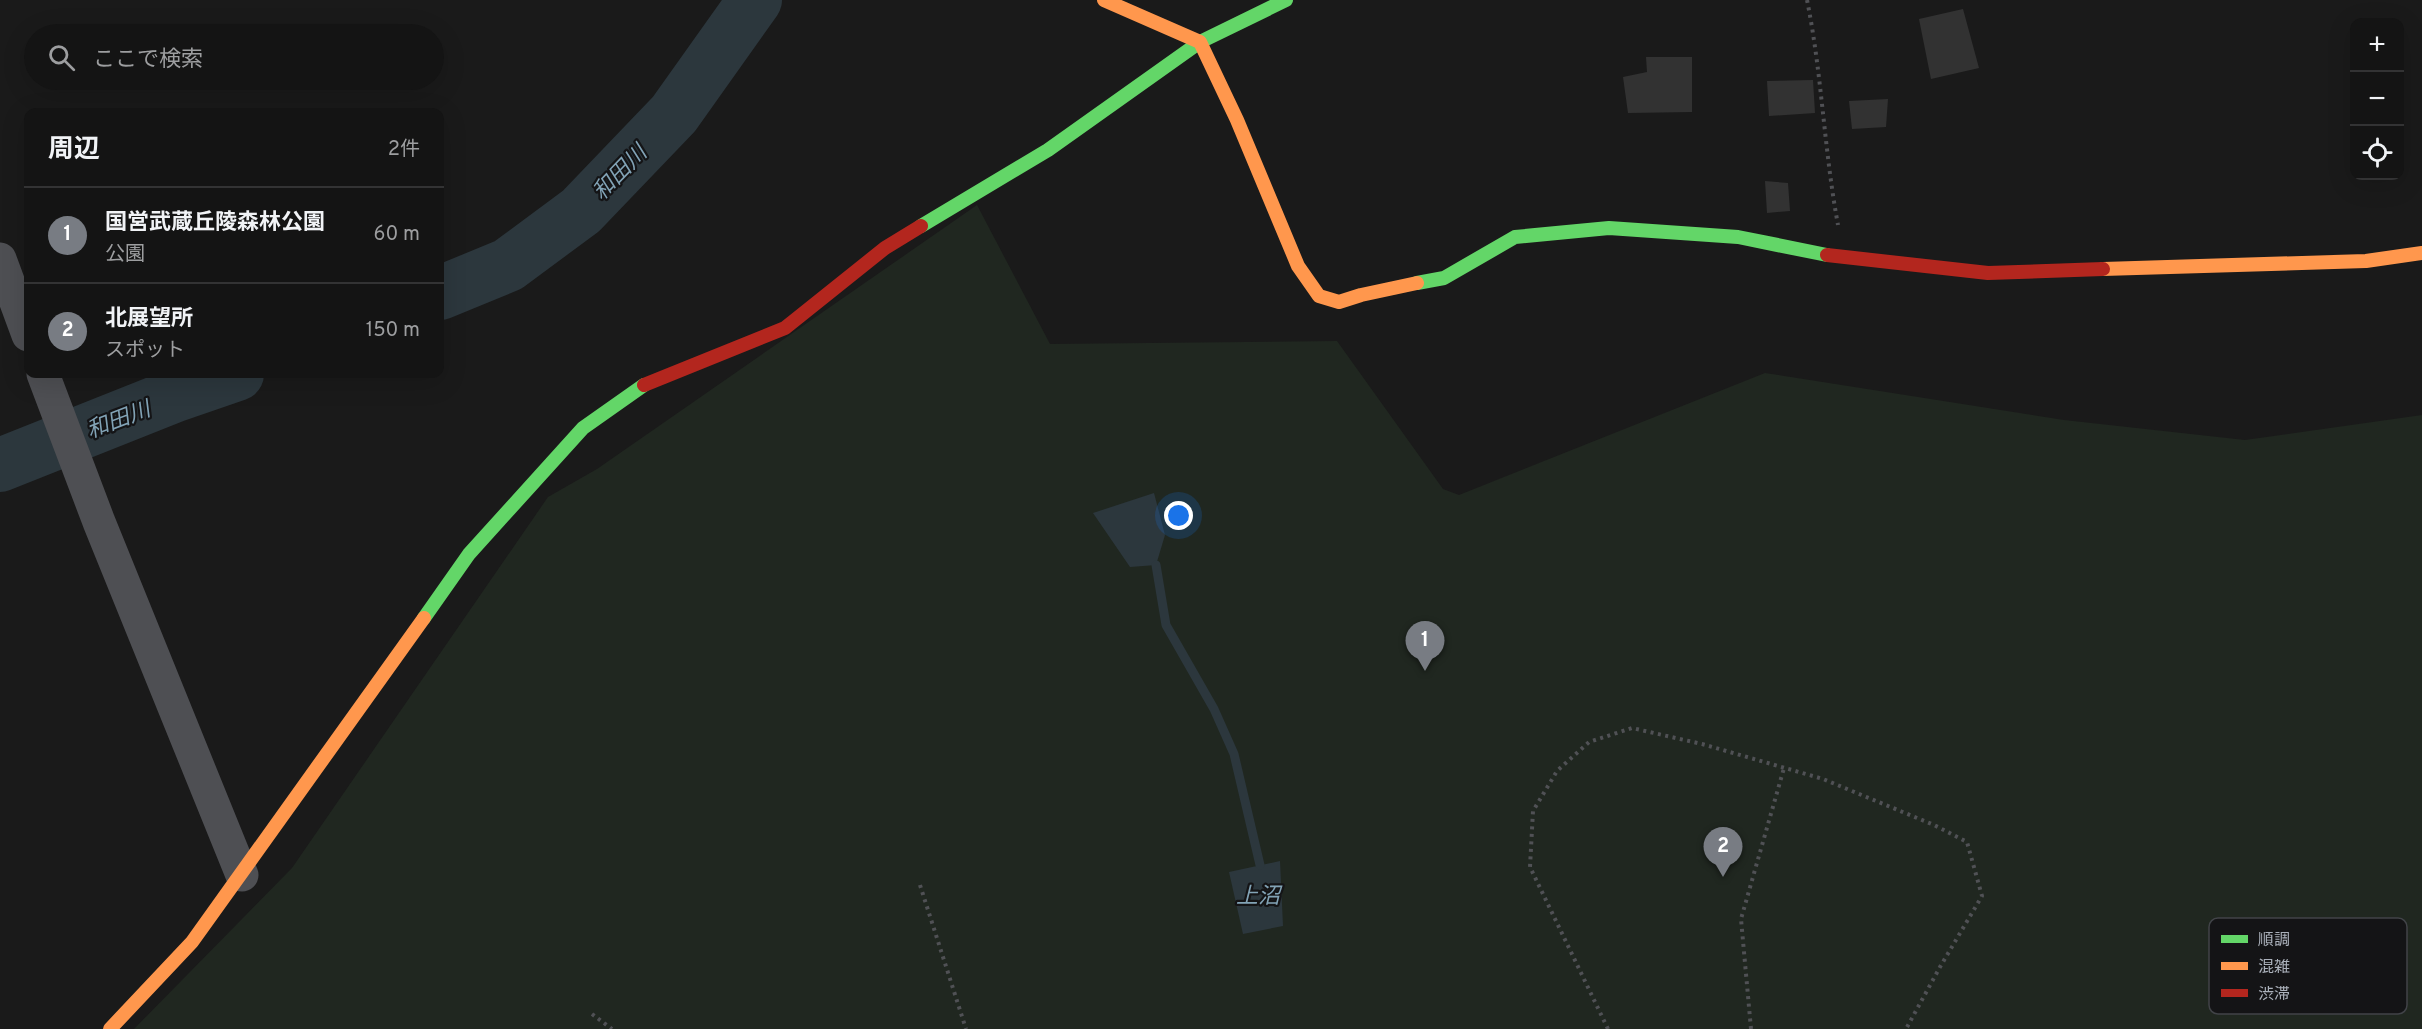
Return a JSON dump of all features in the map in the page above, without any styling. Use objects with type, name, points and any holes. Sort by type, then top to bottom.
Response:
[{"type":"street","points":[[1104,0],[1200,42],[1237,120],[1298,266],[1319,296],[1339,302],[1360,295],[1444,278],[1515,237],[1609,228],[1738,237],[1844,258],[1988,273],[2366,261],[2422,253]]},
{"type":"street","points":[[110,1029],[192,942],[469,554],[583,428],[644,385],[785,328],[885,248],[1048,150],[1200,42],[1286,0]]},
{"type":"street","points":[[0,259],[24,324]]},
{"type":"street","points":[[45,378],[99,522],[242,875]]},
{"type":"path","points":[[1807,0],[1816,48],[1832,196],[1844,258]]},
{"type":"path","points":[[1608,1029],[1530,867],[1533,811],[1557,771],[1588,742],[1632,728],[1702,744],[1833,784],[1934,825],[1967,842],[1982,896],[1906,1029]]},
{"type":"path","points":[[1751,1029],[1741,919],[1784,768]]},
{"type":"path","points":[[920,885],[966,1029]]},
{"type":"path","points":[[592,1014],[612,1029]]},
{"type":"shaded area","points":[[977,205],[1050,344],[1337,341],[1443,489],[1459,495],[1765,373],[2064,420],[2245,440],[2422,415],[2422,1029],[134,1029],[292,868],[548,497],[597,469]]},
{"type":"water","points":[[1154,493],[1165,535],[1156,565],[1130,567],[1093,513]]},
{"type":"water","name":"上沼","points":[[1280,861],[1283,926],[1243,934],[1229,872]]},
{"type":"building","points":[[1963,9],[1979,68],[1931,79],[1919,19]]},
{"type":"building","points":[[1646,57],[1692,57],[1692,112],[1628,113],[1623,77],[1647,72]]},
{"type":"building","points":[[1813,80],[1815,113],[1769,116],[1767,81]]},
{"type":"building","points":[[1888,99],[1886,127],[1852,129],[1849,101]]},
{"type":"building","points":[[1765,181],[1788,183],[1790,211],[1767,213]]},
{"type":"waterway","name":"和田川","points":[[444,291],[508,265],[581,211],[674,114],[755,0]]},
{"type":"waterway","name":"和田川","points":[[0,465],[176,395],[225,378]]},
{"type":"waterway","points":[[1156,565],[1166,625],[1214,709],[1234,754],[1260,865]]},
{"type":"traffic: fast","points":[[921,226],[1048,150],[1200,42],[1286,0]]},
{"type":"traffic: fast","points":[[1417,283],[1444,278],[1515,237],[1609,228],[1738,237],[1827,255]]},
{"type":"traffic: fast","points":[[424,618],[469,554],[583,428],[644,385]]},
{"type":"traffic: slow","points":[[1104,0],[1200,42],[1237,120],[1298,266],[1319,296],[1339,302],[1417,283]]},
{"type":"traffic: slow","points":[[2103,269],[2366,261],[2422,253]]},
{"type":"traffic: slow","points":[[110,1029],[192,942],[424,618]]},
{"type":"traffic: jam","points":[[644,385],[785,328],[885,248],[921,226]]},
{"type":"traffic: jam","points":[[1827,255],[1988,273],[2103,269]]},
{"type":"place","name":"国営武蔵丘陵森林公園","points":[[1425,671]]},
{"type":"place","name":"北展望所","points":[[1723,877]]}]
